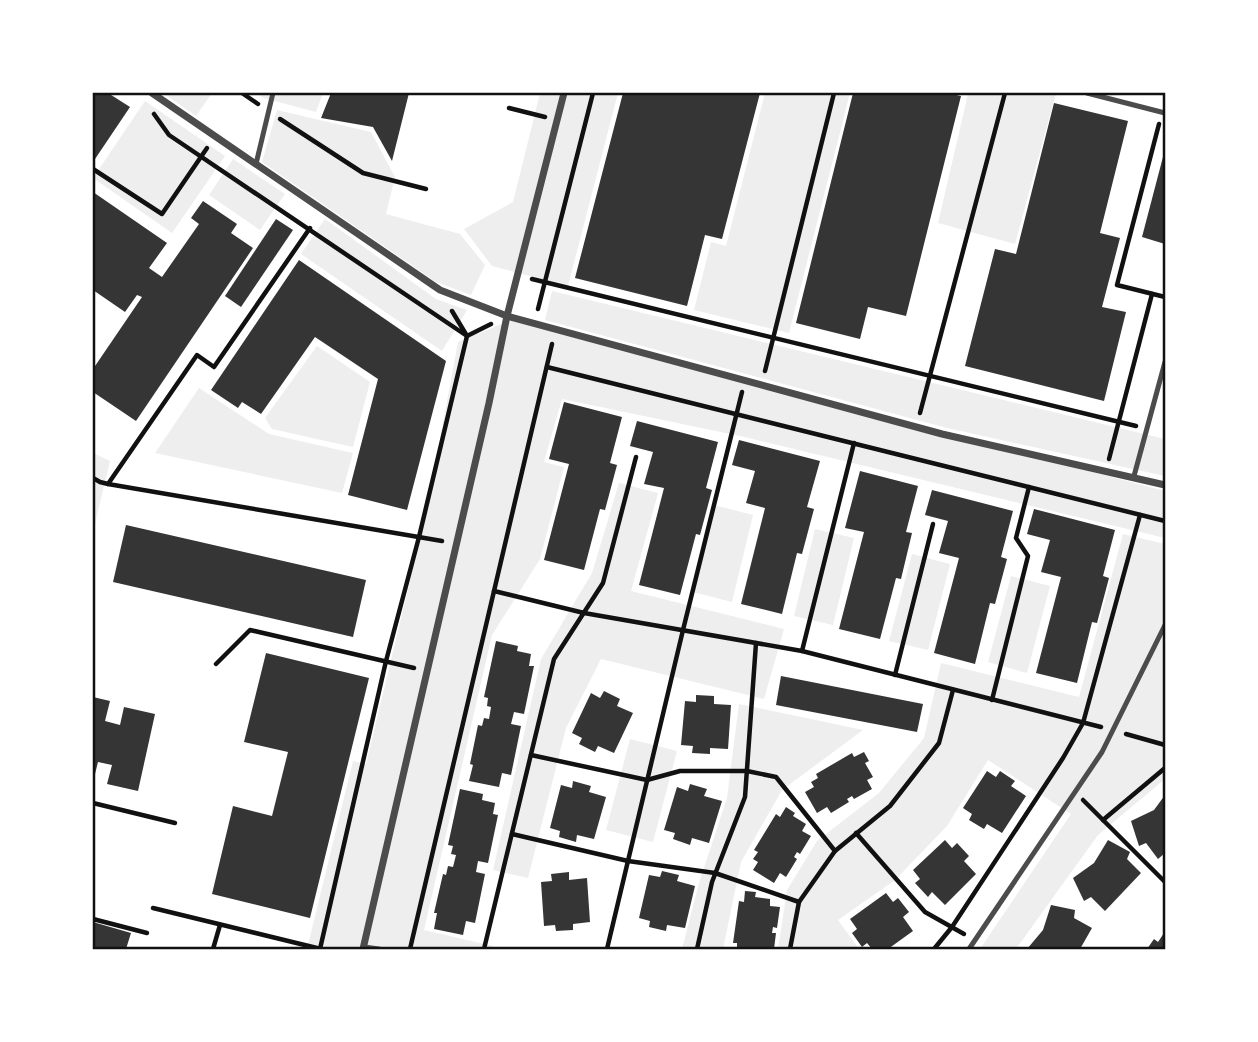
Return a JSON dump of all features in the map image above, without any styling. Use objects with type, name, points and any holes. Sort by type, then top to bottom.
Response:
[{"type":"street","points":[[152,93],[440,290],[507,316],[917,427],[1165,485]]},
{"type":"street","points":[[363,948],[507,316],[564,93]]},
{"type":"lane","points":[[256,164],[273,93]]},
{"type":"lane","points":[[1087,93],[1164,113]]},
{"type":"lane","points":[[1134,477],[1165,362]]},
{"type":"lane","points":[[969,949],[1102,752],[1165,625]]},
{"type":"lane","points":[[363,948],[379,949]]},
{"type":"path","points":[[242,93],[363,173],[426,189]]},
{"type":"path","points":[[534,323],[593,93]]},
{"type":"path","points":[[761,385],[835,93]]},
{"type":"path","points":[[917,427],[1005,93]]},
{"type":"path","points":[[149,107],[169,135],[467,336]]},
{"type":"path","points":[[509,108],[557,119]]},
{"type":"path","points":[[1164,113],[1117,285],[1165,297]]},
{"type":"path","points":[[93,169],[162,214],[215,136]]},
{"type":"path","points":[[108,484],[197,355],[214,367],[322,210]]},
{"type":"path","points":[[518,275],[1147,429]]},
{"type":"path","points":[[153,908],[320,949],[386,662],[467,336],[440,290]]},
{"type":"path","points":[[1106,470],[1152,294]]},
{"type":"path","points":[[467,336],[507,316]]},
{"type":"path","points":[[410,949],[556,329]]},
{"type":"path","points":[[547,367],[1165,522]]},
{"type":"path","points":[[607,949],[682,630],[745,381]]},
{"type":"path","points":[[802,651],[854,443]]},
{"type":"path","points":[[484,949],[554,659],[603,583],[636,457]]},
{"type":"path","points":[[93,478],[108,484],[457,544]]},
{"type":"path","points":[[992,700],[1028,555],[1017,538],[1029,488]]},
{"type":"path","points":[[934,949],[952,927],[1083,723],[1140,515]]},
{"type":"path","points":[[895,675],[933,524]]},
{"type":"path","points":[[494,591],[584,613],[802,651],[1165,745]]},
{"type":"path","points":[[216,664],[250,630],[427,671]]},
{"type":"path","points":[[697,949],[712,882],[745,797],[756,643]]},
{"type":"path","points":[[790,949],[799,902],[835,851],[890,806],[939,743],[954,690]]},
{"type":"path","points":[[531,755],[647,780],[680,771],[747,771],[776,777],[835,851]]},
{"type":"path","points":[[1103,820],[1165,768]]},
{"type":"path","points":[[1075,792],[1165,882]]},
{"type":"path","points":[[93,803],[175,823]]},
{"type":"path","points":[[856,833],[925,912],[975,940]]},
{"type":"path","points":[[512,834],[628,861],[715,873],[799,902]]},
{"type":"path","points":[[93,919],[147,933]]},
{"type":"path","points":[[213,949],[220,925]]},
{"type":"shaded area","points":[[163,93],[212,93],[196,116]]},
{"type":"shaded area","points":[[256,93],[323,93],[316,112],[263,98]]},
{"type":"shaded area","points":[[540,93],[618,93],[568,286],[492,266],[464,229],[513,202]]},
{"type":"shaded area","points":[[765,93],[850,93],[789,333],[694,310],[711,242],[726,246]]},
{"type":"shaded area","points":[[964,93],[1056,93],[1015,244],[938,223],[968,94]]},
{"type":"shaded area","points":[[145,101],[225,156],[172,233],[93,178]]},
{"type":"shaded area","points":[[277,110],[371,132],[395,177],[386,214],[460,234],[485,265],[471,295],[436,282],[262,162]]},
{"type":"shaded area","points":[[233,159],[285,194],[260,230],[209,195]]},
{"type":"shaded area","points":[[325,219],[436,299],[467,310],[442,351],[301,254]]},
{"type":"shaded area","points":[[552,291],[1165,439],[1165,476],[947,428],[545,320]]},
{"type":"shaded area","points":[[511,320],[1165,491],[1165,538],[740,436],[562,399],[544,462],[564,467],[540,559],[492,635],[424,930],[493,946],[492,949],[307,949],[353,761],[366,764],[427,510],[458,342]]},
{"type":"shaded area","points":[[317,346],[370,382],[353,447],[272,429],[265,418]]},
{"type":"shaded area","points":[[199,388],[269,434],[353,453],[342,493],[155,453]]},
{"type":"shaded area","points":[[93,453],[110,461],[93,532]]},
{"type":"shaded area","points":[[619,483],[658,493],[631,591],[784,629],[764,699],[601,659],[566,728],[528,878],[493,870],[541,659],[592,573]]},
{"type":"shaded area","points":[[714,505],[753,515],[732,602],[693,592]]},
{"type":"shaded area","points":[[815,529],[854,538],[833,625],[794,616]]},
{"type":"shaded area","points":[[1123,534],[1165,544],[1165,779],[1098,835],[1016,949],[980,949],[1071,814],[988,760],[947,826],[895,880],[838,920],[859,949],[778,949],[787,890],[817,841],[879,793],[924,738],[941,663],[1079,697]]},
{"type":"shaded area","points":[[912,554],[950,564],[928,650],[889,641]]},
{"type":"shaded area","points":[[1011,576],[1050,586],[1027,673],[988,662]]},
{"type":"shaded area","points":[[739,704],[863,730],[782,790],[741,862],[723,949],[682,949],[699,883],[727,798]]},
{"type":"shaded area","points":[[630,739],[677,751],[653,842],[606,830]]},
{"type":"building","points":[[93,93],[108,93],[130,107],[93,162]]},
{"type":"building","points":[[331,93],[409,93],[392,161],[373,127],[321,118]]},
{"type":"building","points":[[623,93],[760,93],[722,239],[705,235],[687,306],[575,278]]},
{"type":"building","points":[[853,93],[948,93],[961,96],[906,316],[868,307],[860,339],[796,323]]},
{"type":"building","points":[[1054,103],[1128,121],[1100,233],[1120,238],[1102,307],[1126,312],[1104,401],[965,366],[995,249],[1016,254]]},
{"type":"building","points":[[1165,153],[1165,244],[1142,237]]},
{"type":"building","points":[[93,192],[167,243],[149,268],[162,277],[199,224],[191,218],[203,201],[237,224],[231,233],[253,248],[136,421],[93,392],[93,369],[142,297],[137,295],[125,312],[93,290]]},
{"type":"building","points":[[276,219],[293,230],[241,307],[225,296]]},
{"type":"building","points":[[299,260],[446,361],[407,510],[348,495],[378,379],[315,337],[261,414],[242,402],[238,408],[211,390]]},
{"type":"building","points":[[564,402],[622,417],[610,463],[617,465],[605,510],[600,509],[584,570],[544,560],[569,464],[549,459]]},
{"type":"building","points":[[637,421],[718,442],[706,488],[712,490],[700,535],[696,534],[680,595],[639,585],[664,488],[644,484],[653,452],[630,446]]},
{"type":"building","points":[[739,440],[820,461],[807,507],[814,509],[802,554],[797,553],[782,614],[741,604],[765,508],[746,503],[755,471],[732,465]]},
{"type":"building","points":[[860,471],[918,486],[906,532],[912,533],[901,579],[896,578],[880,639],[839,629],[864,532],[845,528]]},
{"type":"building","points":[[932,490],[1013,511],[1001,557],[1007,559],[995,604],[990,603],[975,664],[934,653],[959,558],[939,553],[948,521],[925,515]]},
{"type":"building","points":[[1034,509],[1115,530],[1103,576],[1109,578],[1097,623],[1092,622],[1077,683],[1036,673],[1061,577],[1041,572],[1050,540],[1027,534]]},
{"type":"building","points":[[126,525],[366,580],[353,637],[113,582]]},
{"type":"building","points":[[496,641],[518,646],[517,651],[531,654],[529,666],[534,666],[524,714],[514,712],[511,724],[521,726],[511,775],[502,773],[499,787],[469,781],[478,725],[482,726],[484,718],[489,719],[491,707],[487,706],[488,698],[484,697]]},
{"type":"building","points":[[266,653],[369,678],[310,918],[212,894],[233,806],[272,816],[288,752],[244,742]]},
{"type":"building","points":[[781,676],[923,704],[917,732],[776,705]]},
{"type":"building","points":[[604,691],[620,699],[617,706],[633,713],[614,753],[598,746],[595,752],[579,744],[582,738],[572,733],[591,693],[600,698]]},
{"type":"building","points":[[696,695],[714,696],[714,704],[731,705],[728,749],[710,748],[710,754],[692,753],[693,746],[681,745],[685,701],[696,702]]},
{"type":"building","points":[[93,697],[110,701],[105,721],[120,725],[124,707],[155,714],[138,791],[107,784],[112,765],[98,762],[93,782]]},
{"type":"building","points":[[864,752],[869,761],[865,763],[873,777],[867,780],[872,789],[854,799],[852,796],[847,799],[849,802],[831,813],[827,807],[817,813],[805,792],[814,787],[811,782],[818,778],[816,774],[852,753],[854,757]]},
{"type":"building","points":[[987,771],[996,777],[1000,771],[1015,781],[1011,786],[1026,796],[1002,833],[987,824],[984,829],[969,820],[972,814],[963,808]]},
{"type":"building","points":[[573,781],[591,786],[589,792],[606,797],[594,839],[577,835],[576,842],[559,837],[560,831],[550,828],[561,785],[572,788]]},
{"type":"building","points":[[690,784],[707,789],[704,796],[722,801],[709,843],[692,838],[690,845],[673,839],[675,833],[664,830],[677,787],[688,791]]},
{"type":"building","points":[[460,789],[483,794],[482,800],[495,803],[493,814],[498,815],[488,863],[478,861],[476,872],[485,874],[475,923],[466,921],[463,935],[434,929],[437,913],[434,913],[443,874],[446,875],[448,866],[453,867],[456,855],[451,854],[453,846],[448,845]]},
{"type":"building","points":[[1165,795],[1165,853],[1158,859],[1146,843],[1139,846],[1131,821],[1154,810]]},
{"type":"building","points":[[786,807],[795,813],[793,816],[806,824],[802,831],[811,836],[800,854],[797,852],[794,857],[797,859],[786,877],[780,873],[774,883],[753,870],[758,862],[753,859],[758,852],[754,850],[776,814],[780,817]]},
{"type":"building","points":[[945,840],[952,848],[957,843],[969,856],[964,861],[976,874],[945,905],[932,892],[928,897],[915,883],[920,879],[913,870]]},
{"type":"building","points":[[1108,840],[1130,852],[1127,859],[1141,873],[1105,911],[1091,897],[1084,901],[1073,878],[1094,863]]},
{"type":"building","points":[[662,871],[679,875],[677,881],[695,886],[685,928],[667,925],[666,931],[649,927],[650,921],[639,918],[649,875],[660,877]]},
{"type":"building","points":[[569,872],[569,880],[587,878],[590,922],[573,924],[573,930],[556,931],[555,925],[544,926],[541,882],[552,881],[551,874]]},
{"type":"building","points":[[745,891],[756,892],[755,897],[770,899],[770,906],[780,907],[777,928],[773,927],[772,933],[776,933],[774,949],[737,949],[737,943],[733,943],[739,901],[744,902]]},
{"type":"building","points":[[886,893],[893,902],[898,898],[909,912],[903,917],[913,931],[888,949],[872,949],[867,943],[862,947],[852,933],[857,929],[850,919]]},
{"type":"building","points":[[1051,905],[1075,910],[1074,918],[1092,928],[1080,949],[1027,949],[1043,930]]},
{"type":"building","points":[[93,922],[131,933],[126,949],[93,949]]},
{"type":"building","points":[[1164,933],[1165,949],[1147,949],[1154,939],[1158,942]]}]
